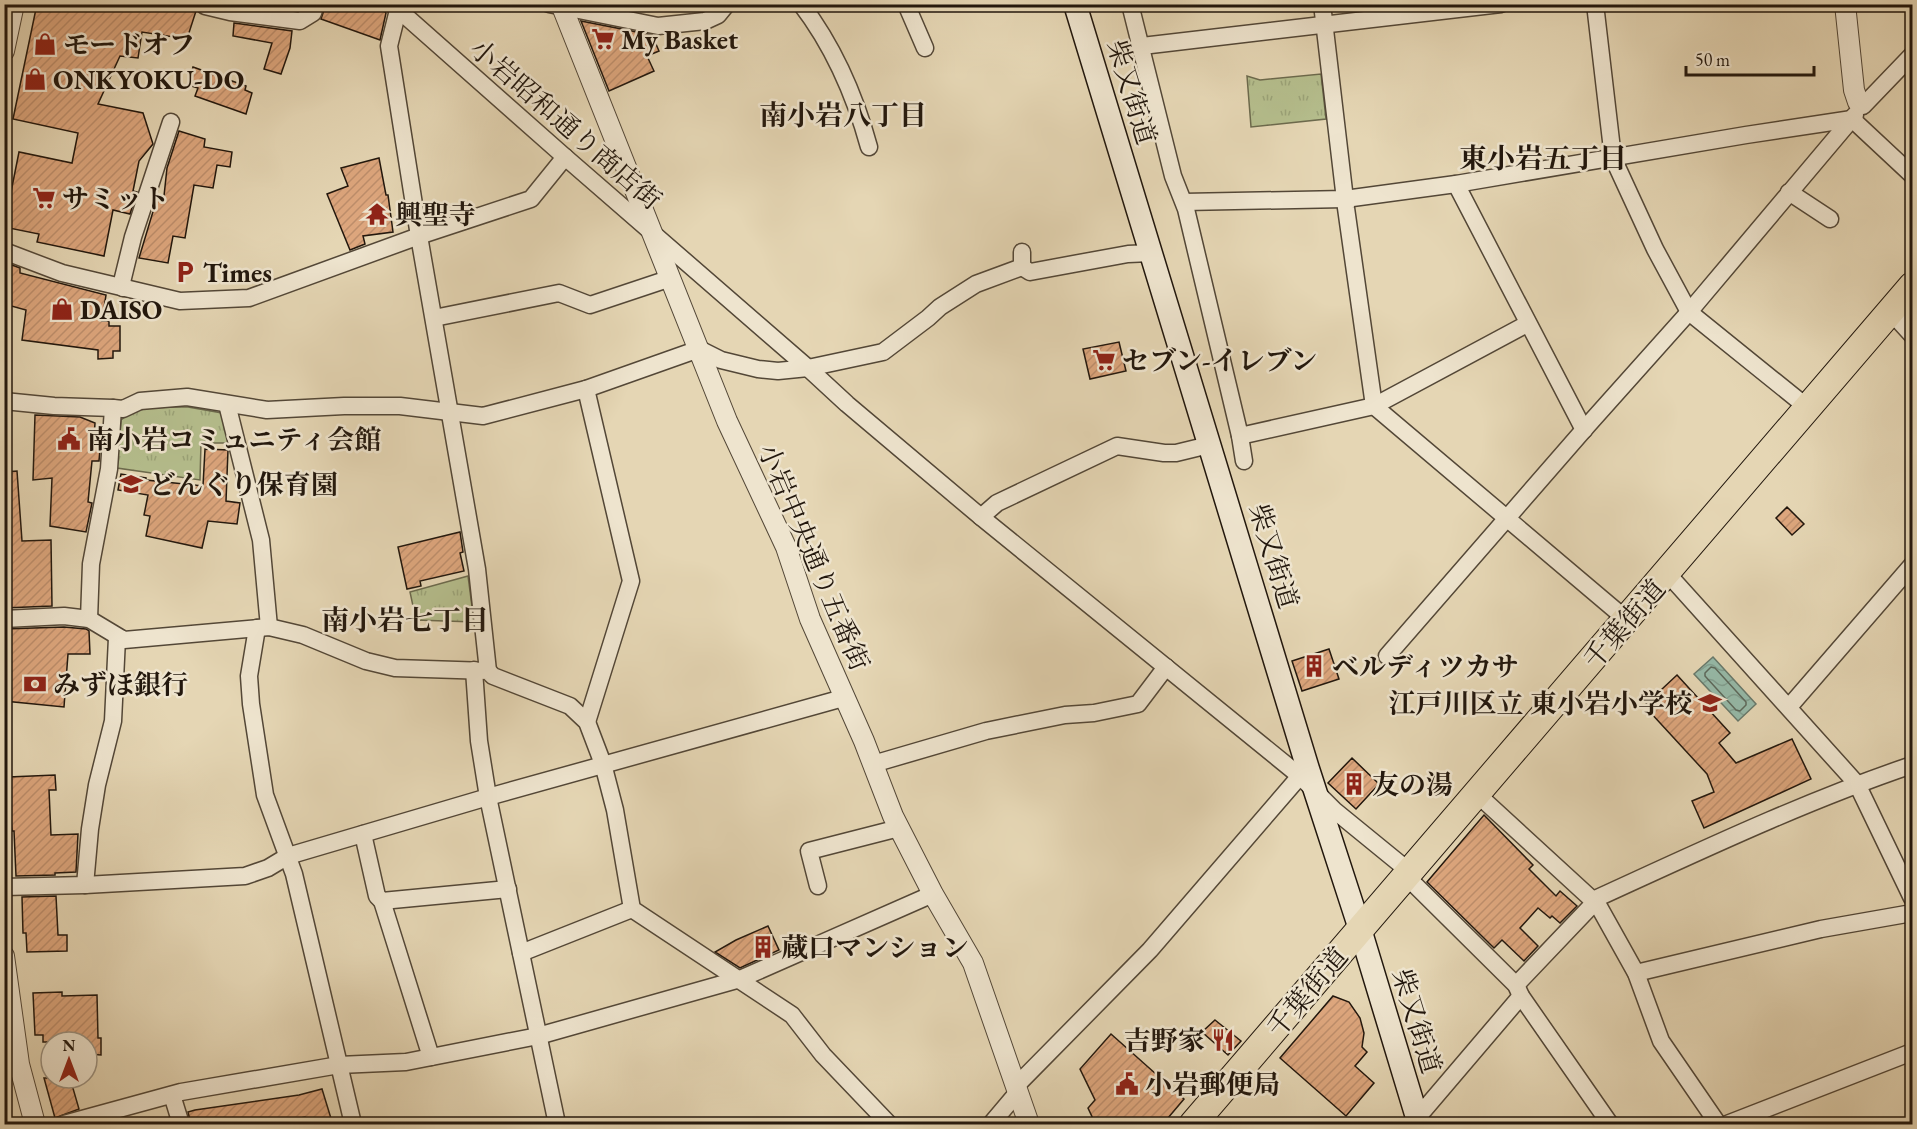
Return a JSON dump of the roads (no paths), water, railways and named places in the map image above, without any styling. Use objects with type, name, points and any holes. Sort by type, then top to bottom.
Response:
[{"type":"highway","name":"千葉街道","points":[[1193,1125],[1912,286]]},
{"type":"main road","name":"柴又街道","points":[[1075,4],[1360,929],[1416,1122]]},
{"type":"street","points":[[4,51],[14,4]]},
{"type":"street","points":[[204,4],[230,12],[300,21],[313,13],[316,4]]},
{"type":"street","points":[[557,5],[658,26],[705,21],[718,15],[727,4]]},
{"type":"street","points":[[801,4],[825,36],[858,108],[869,147]]},
{"type":"street","points":[[906,4],[925,48]]},
{"type":"street","points":[[1130,4],[1173,176],[1184,202],[1244,460]]},
{"type":"street","points":[[1322,4],[1345,199],[1374,406],[1627,620]]},
{"type":"street","points":[[1142,46],[1501,4]]},
{"type":"street","points":[[1595,4],[1613,158],[1655,249],[1689,312],[1808,408]]},
{"type":"street","points":[[1845,4],[1855,114],[1912,175]]},
{"type":"street","name":"小岩中央通り五番街","points":[[557,5],[654,234],[727,421],[786,547],[810,619],[899,828],[933,894],[973,963],[1029,1125]]},
{"type":"street","points":[[395,7],[389,46],[419,236],[477,569],[481,671],[479,741],[488,797],[557,1125]]},
{"type":"street","name":"小岩昭和通り商店街","points":[[395,7],[847,404],[981,517],[1300,776],[1334,810],[1408,874],[1518,990],[1610,1125]]},
{"type":"street","points":[[1388,656],[1689,312],[1855,114],[1912,55]]},
{"type":"street","points":[[1184,202],[1345,199],[1456,184],[1613,158],[1855,114]]},
{"type":"street","points":[[123,288],[122,282],[133,237],[171,122]]},
{"type":"street","points":[[4,251],[62,273],[180,301],[249,298],[419,236],[531,199],[565,157]]},
{"type":"street","points":[[1456,184],[1584,430]]},
{"type":"street","points":[[1789,192],[1830,219]]},
{"type":"street","points":[[4,401],[123,409],[140,401],[187,397],[267,410],[400,406],[483,416],[586,389],[699,349],[721,360],[758,369],[778,371],[808,368],[882,352],[940,307],[976,284],[992,277],[1011,273],[1022,260],[1030,272],[1128,254],[1152,253]]},
{"type":"street","points":[[434,318],[559,293],[590,305],[671,278]]},
{"type":"street","points":[[1891,312],[1912,335]]},
{"type":"street","points":[[1240,436],[1374,406],[1527,324]]},
{"type":"street","points":[[586,389],[631,581],[587,722]]},
{"type":"street","points":[[227,404],[261,540],[263,628],[249,676],[265,795],[288,856],[320,980],[353,1125]]},
{"type":"street","points":[[89,619],[91,564],[109,469],[113,408]]},
{"type":"street","points":[[981,517],[997,503],[1117,446],[1176,453],[1209,445]]},
{"type":"street","points":[[1789,707],[1912,565]]},
{"type":"street","points":[[1667,573],[1857,784],[1912,898]]},
{"type":"street","points":[[4,619],[64,616],[89,619],[117,638],[124,640],[263,628],[303,635],[366,661],[395,668],[481,671],[570,706],[587,722],[603,764],[615,810],[632,909],[792,1015],[823,1055],[889,1125]]},
{"type":"street","points":[[85,885],[97,784],[113,721],[117,638]]},
{"type":"street","points":[[873,764],[986,731],[1065,715],[1094,713],[1138,704],[1166,667]]},
{"type":"street","points":[[4,887],[245,876],[268,868],[288,856],[603,764],[843,698]]},
{"type":"street","points":[[1416,1122],[1518,990],[1594,901],[1746,830],[1857,784],[1912,765]]},
{"type":"street","points":[[991,1125],[1018,1088],[1150,950],[1300,776]]},
{"type":"street","points":[[1477,794],[1594,901],[1636,973],[1661,1041],[1718,1125]]},
{"type":"street","points":[[818,886],[809,851],[899,828]]},
{"type":"street","points":[[363,834],[377,896],[382,901],[431,1057]]},
{"type":"street","points":[[382,901],[508,889]]},
{"type":"street","points":[[64,1125],[172,1095],[339,1065],[405,1062],[538,1036],[740,979],[933,894]]},
{"type":"street","points":[[521,953],[632,909]]},
{"type":"street","points":[[1636,973],[1821,929],[1912,913]]},
{"type":"street","points":[[4,956],[20,1064],[35,1125]]},
{"type":"street","points":[[1727,1125],[1912,1052]]},
{"type":"street","points":[[172,1095],[181,1125]]},
{"type":"water","points":[[1713,657],[1756,704],[1738,721],[1694,674]]},
{"type":"place","name":"My Basket","points":[[603,39]]},
{"type":"place","name":"モードオフ","points":[[45,44]]},
{"type":"place","name":"ONKYOKU-DO","points":[[35,79]]},
{"type":"place","name":"サミット","points":[[44,198]]},
{"type":"place","name":"興聖寺","points":[[377,214]]},
{"type":"place","name":"Times","points":[[185,272]]},
{"type":"place","name":"DAISO","points":[[62,309]]},
{"type":"place","name":"セブン-イレブン","points":[[1104,360]]},
{"type":"place","name":"南小岩コミュニティ会館","points":[[69,439]]},
{"type":"place","name":"どんぐり保育園","points":[[131,484]]},
{"type":"place","name":"ベルディツカサ","points":[[1314,666]]},
{"type":"place","name":"みずほ銀行","points":[[35,684]]},
{"type":"place","name":"江戸川区立 東小岩小学校","points":[[1710,703]]},
{"type":"place","name":"友の湯","points":[[1354,784]]},
{"type":"place","name":"蔵口マンション","points":[[763,947]]},
{"type":"place","name":"吉野家","points":[[1223,1040]]},
{"type":"place","name":"小岩郵便局","points":[[1127,1084]]},
{"type":"district","name":"南小岩八丁目","points":[[843,115]]},
{"type":"district","name":"東小岩五丁目","points":[[1543,158]]},
{"type":"district","name":"南小岩七丁目","points":[[405,620]]}]
